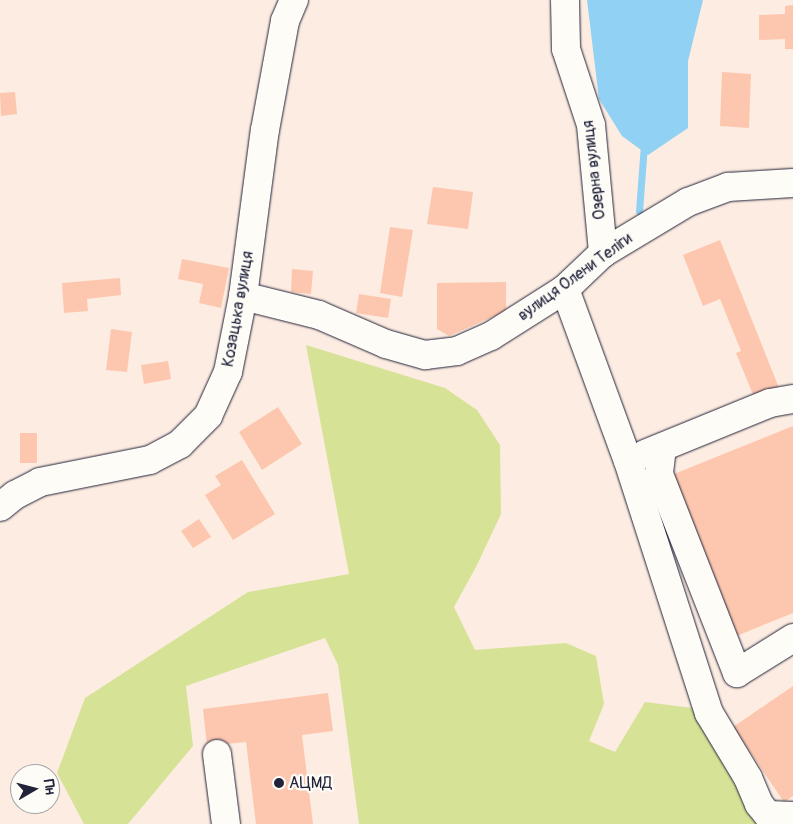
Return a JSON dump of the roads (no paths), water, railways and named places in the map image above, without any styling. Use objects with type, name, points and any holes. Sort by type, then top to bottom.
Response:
[{"type":"street","name":"Козацька вулиця","points":[[0,507],[16,495],[40,482],[150,460],[180,444],[208,416],[228,372],[243,296],[265,130],[285,22],[294,0]]},
{"type":"street","name":"Озерна вулиця","points":[[565,0],[566,49],[591,125],[603,253]]},
{"type":"street","name":"вулиця Олени Теліги","points":[[243,296],[319,315],[386,344],[425,355],[457,351],[491,336],[565,289],[603,253],[688,202],[728,186],[793,183]]},
{"type":"street","points":[[565,289],[628,462],[710,713],[748,778],[759,804],[768,815],[793,816]]},
{"type":"street","points":[[628,462],[770,403],[793,398]]},
{"type":"street","points":[[662,448],[659,474],[737,673],[793,638]]},
{"type":"street","points":[[217,754],[226,824]]},
{"type":"water","points":[[587,0],[703,0],[688,61],[688,128],[648,155],[622,136],[599,99]]},
{"type":"waterway","points":[[639,211],[644,144]]},
{"type":"place","name":"АЦМД","points":[[279,783]]}]
